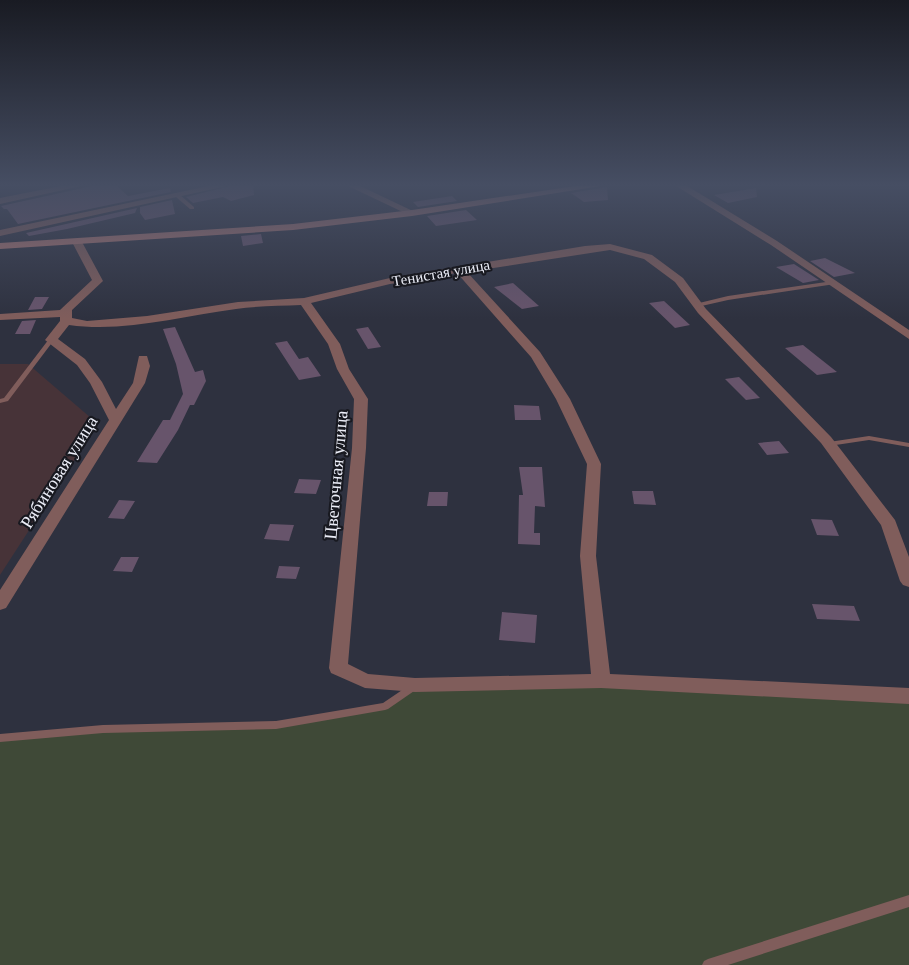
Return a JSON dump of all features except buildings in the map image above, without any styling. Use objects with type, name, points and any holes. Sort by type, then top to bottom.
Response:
[{"type":"main road","points":[[0,246],[264,229]]},
{"type":"street","points":[[0,233],[19,229]]},
{"type":"street","points":[[751,229],[909,334]]},
{"type":"street","points":[[77,242],[98,281],[66,309],[66,317],[51,340],[81,362],[96,382],[114,418]]},
{"type":"street","name":"Тенистая улица","points":[[0,317],[66,317],[87,324],[238,305],[304,301],[390,281],[610,247],[648,257],[679,280],[698,305],[756,369],[829,444],[889,524],[909,581]]},
{"type":"street","points":[[461,270],[463,276],[536,355],[563,399],[594,464],[588,556],[601,681]]},
{"type":"street","name":"Цветочная улица","points":[[304,301],[334,344],[344,369],[361,399],[359,448],[338,668],[365,681],[415,685]]},
{"type":"street","name":"Рябиновая улица","points":[[0,604],[114,418],[139,383],[144,366],[143,358]]},
{"type":"street","points":[[415,685],[601,681],[909,696]]},
{"type":"lane","points":[[698,305],[728,298],[833,283]]},
{"type":"lane","points":[[0,401],[6,400],[51,340]]},
{"type":"lane","points":[[829,444],[869,438],[909,445]]},
{"type":"lane","points":[[0,738],[103,729],[276,725],[385,706],[415,685]]},
{"type":"lane","points":[[708,965],[909,901]]},
{"type":"shaded area","points":[[0,364],[28,364],[98,424],[0,575]]},
{"type":"green space","points":[[601,681],[909,696],[909,965],[0,965],[0,738],[103,729],[276,725],[385,706],[415,685]]}]
